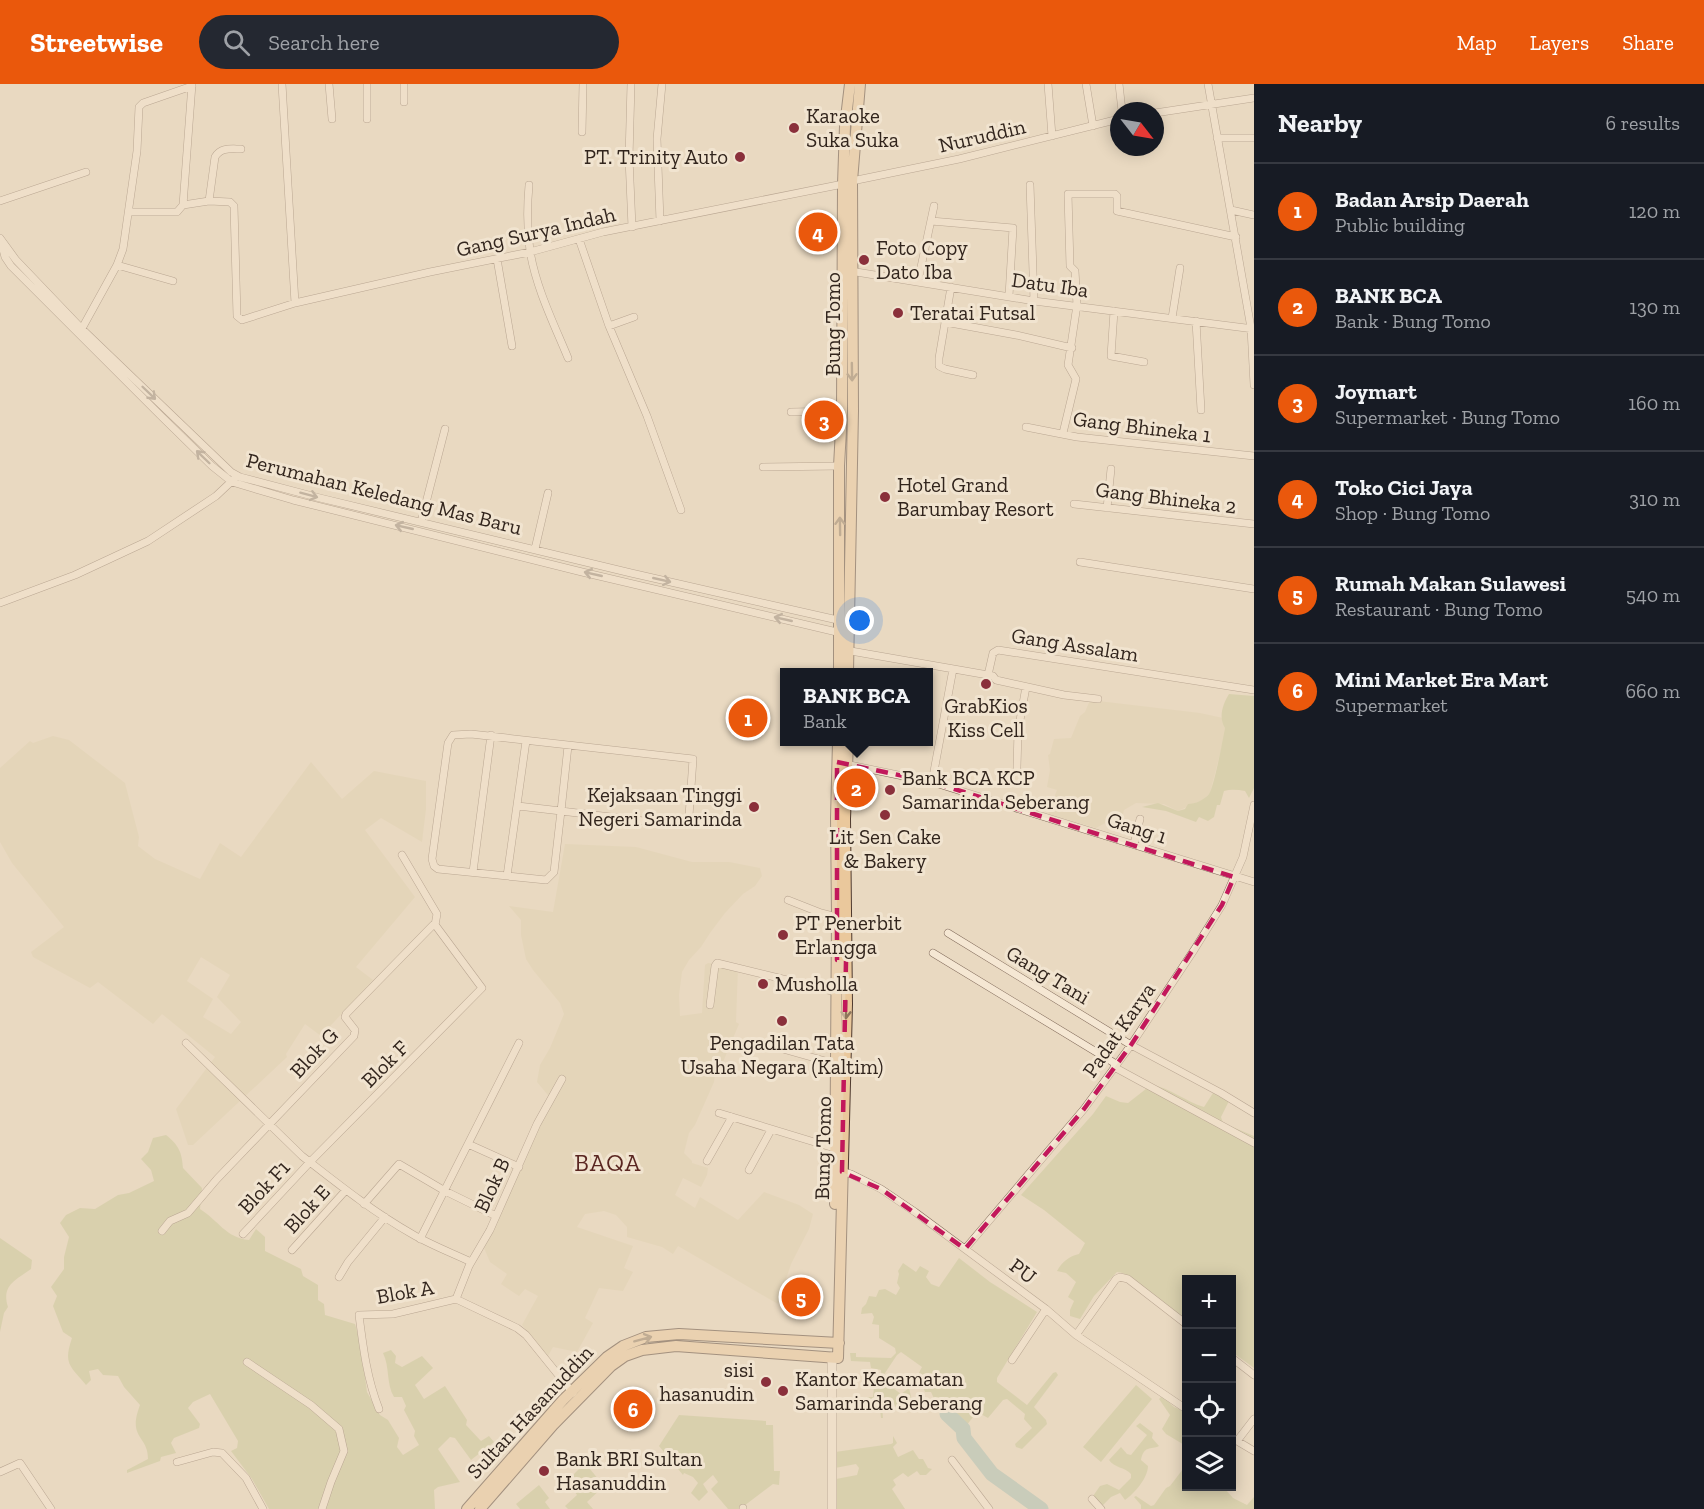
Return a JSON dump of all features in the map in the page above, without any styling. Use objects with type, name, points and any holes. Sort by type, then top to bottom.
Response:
[{"type":"main road","name":"Bung Tomo","points":[[845,501],[839,466],[848,271],[848,182],[845,126],[849,84]]},
{"type":"main road","name":"Bung Tomo","points":[[848,182],[860,84]]},
{"type":"main road","name":"Bung Tomo","points":[[840,668],[843,649],[845,501],[852,453],[846,320]]},
{"type":"main road","points":[[840,453],[852,453]]},
{"type":"main road","name":"Bung Tomo","points":[[843,649],[847,668]]},
{"type":"main road","name":"Bung Tomo","points":[[835,1358],[842,960],[842,763],[839,746]]},
{"type":"main road","name":"Bung Tomo","points":[[838,1171],[834,1148],[837,992],[842,960],[837,917],[842,763],[847,746]]},
{"type":"main road","name":"Sultan Hasanuddin","points":[[480,1509],[554,1425],[607,1357],[623,1346],[646,1338],[679,1334],[836,1342]]},
{"type":"main road","points":[[717,1349],[718,1336]]},
{"type":"main road","points":[[804,1356],[805,1342]]},
{"type":"main road","name":"Sultan Hasanuddin","points":[[467,1509],[575,1396],[625,1356],[642,1350],[676,1346],[835,1358]]},
{"type":"street","points":[[282,84],[295,303]]},
{"type":"street","points":[[329,84],[332,119]]},
{"type":"street","points":[[367,84],[367,119]]},
{"type":"street","points":[[404,84],[404,102]]},
{"type":"street","points":[[582,132],[583,84]]},
{"type":"street","points":[[631,84],[629,158],[632,227]]},
{"type":"street","points":[[660,221],[657,139],[662,84]]},
{"type":"street","points":[[1048,84],[1052,136]]},
{"type":"street","points":[[1086,84],[1093,126]]},
{"type":"street","points":[[1119,84],[1121,102]]},
{"type":"street","points":[[1208,84],[1252,328],[1254,385]]},
{"type":"street","points":[[80,331],[117,265],[123,249],[137,151],[139,107],[143,103],[192,85],[183,205],[177,213],[130,212]]},
{"type":"street","points":[[1164,112],[1254,98]]},
{"type":"street","name":"Nuruddin","points":[[848,182],[959,159],[1110,121]]},
{"type":"street","points":[[1217,138],[1254,138]]},
{"type":"street","points":[[183,205],[209,201],[215,157],[218,152],[223,149],[242,149]]},
{"type":"street","points":[[0,201],[86,172]]},
{"type":"street","name":"Gang Surya Indah","points":[[209,201],[230,202],[234,206],[237,316],[242,320],[295,303],[530,252],[632,227],[848,182]]},
{"type":"street","points":[[530,185],[527,214],[530,252],[545,302],[568,358]]},
{"type":"street","points":[[1030,185],[1034,301]]},
{"type":"street","points":[[1063,433],[1076,380],[1068,365],[1077,305],[1075,271],[1070,266],[1068,194],[1116,194],[1117,211],[1236,237]]},
{"type":"street","points":[[918,281],[934,206]]},
{"type":"street","points":[[1231,210],[1254,215]]},
{"type":"street","points":[[932,221],[1013,228],[1009,296]]},
{"type":"street","points":[[0,237],[5,257],[11,266],[80,331],[159,415],[232,482],[293,500],[582,572],[843,627]]},
{"type":"street","name":"Perumahan Keledang Mas Baru","points":[[0,237],[16,260],[80,331],[236,475],[320,498],[535,549],[843,627]]},
{"type":"street","points":[[579,239],[609,326],[647,416],[681,510]]},
{"type":"street","points":[[497,259],[512,346]]},
{"type":"street","points":[[117,265],[173,281]]},
{"type":"street","points":[[1172,318],[1180,268]]},
{"type":"street","name":"Datu Iba","points":[[848,271],[1034,301],[1252,328]]},
{"type":"street","points":[[951,287],[939,366],[973,375]]},
{"type":"street","points":[[1114,311],[1111,356],[1144,362]]},
{"type":"street","points":[[609,326],[634,317]]},
{"type":"street","points":[[1196,321],[1201,410]]},
{"type":"street","points":[[945,322],[1016,334],[1072,348]]},
{"type":"street","points":[[791,412],[842,411]]},
{"type":"street","name":"Gang Bhineka 1","points":[[1026,427],[1077,437],[1254,456]]},
{"type":"street","points":[[421,522],[445,429]]},
{"type":"street","points":[[763,467],[839,466]]},
{"type":"street","points":[[1107,507],[1110,469]]},
{"type":"street","points":[[0,603],[75,575],[148,541],[216,496],[232,482],[236,475]]},
{"type":"street","points":[[535,549],[548,493]]},
{"type":"street","name":"Gang Bhineka 2","points":[[1074,504],[1254,524]]},
{"type":"street","points":[[543,561],[545,552]]},
{"type":"street","points":[[1080,562],[1254,589]]},
{"type":"street","points":[[843,649],[988,675],[993,676],[996,680],[1026,687],[1098,699]]},
{"type":"street","name":"Gang Assalam","points":[[988,675],[993,653],[998,650],[1254,690]]},
{"type":"street","points":[[932,782],[953,669]]},
{"type":"street","points":[[1017,767],[1018,731],[1026,687]]},
{"type":"street","points":[[518,806],[561,811],[678,825],[685,822],[689,816],[693,759],[568,747],[491,735],[453,735],[449,738],[432,859],[434,866],[438,869],[546,880],[550,878],[554,872],[561,811],[568,747]]},
{"type":"street","points":[[473,872],[491,735]]},
{"type":"street","points":[[507,876],[526,741]]},
{"type":"street","name":"Gang 1","points":[[842,763],[932,782],[1254,882]]},
{"type":"street","name":"Padat Karya","points":[[966,1249],[1084,1109],[1131,1045],[1222,905],[1243,857],[1254,805]]},
{"type":"street","points":[[1134,844],[1140,819]]},
{"type":"street","points":[[402,855],[437,914],[434,925]]},
{"type":"street","points":[[788,900],[821,914],[837,917]]},
{"type":"street","name":"Blok F","points":[[310,1162],[482,988],[434,925]]},
{"type":"street","name":"Blok G","points":[[270,1125],[355,1034],[355,1030],[345,1017],[346,1014],[434,925]]},
{"type":"street","name":"Gang Tani","points":[[948,933],[1131,1045],[1254,1113]]},
{"type":"street","points":[[933,953],[1115,1065],[1254,1143]]},
{"type":"street","points":[[710,1005],[717,963],[837,992]]},
{"type":"street","points":[[186,1043],[310,1162],[364,1204],[420,1239],[472,1260]]},
{"type":"street","points":[[420,1239],[519,1043]]},
{"type":"street","points":[[765,1044],[836,1064]]},
{"type":"street","name":"Blok B","points":[[456,1299],[472,1260],[519,1167],[537,1124],[562,1079]]},
{"type":"street","points":[[719,1113],[834,1148]]},
{"type":"street","points":[[707,1161],[732,1116]]},
{"type":"street","points":[[162,1231],[170,1221],[188,1213],[270,1125]]},
{"type":"street","points":[[749,1170],[771,1130]]},
{"type":"street","points":[[468,1144],[519,1167]]},
{"type":"street","name":"Blok F1","points":[[243,1234],[310,1162]]},
{"type":"street","points":[[364,1204],[399,1164],[445,1191],[495,1216]]},
{"type":"street","name":"PU","points":[[838,1171],[851,1174],[881,1189],[966,1249],[1046,1309],[1076,1335],[1182,1406]]},
{"type":"street","name":"Blok E","points":[[292,1250],[346,1190]]},
{"type":"street","points":[[339,1277],[348,1262],[385,1217]]},
{"type":"street","points":[[1076,1335],[1116,1278],[1120,1277],[1128,1279],[1182,1321]]},
{"type":"street","points":[[456,1299],[511,1324],[526,1335],[575,1396]]},
{"type":"street","name":"Blok A","points":[[379,1409],[372,1391],[359,1315],[393,1314],[456,1299]]},
{"type":"street","points":[[1012,1360],[1046,1309]]},
{"type":"street","name":"Bung Tomo","points":[[832,1509],[832,1374],[835,1358]]},
{"type":"street","points":[[1236,1361],[1254,1375]]},
{"type":"street","points":[[247,1362],[311,1405],[339,1428],[344,1451],[328,1488],[322,1509]]},
{"type":"street","points":[[1236,1437],[1254,1419]]},
{"type":"street","points":[[1236,1440],[1254,1451]]},
{"type":"street","points":[[177,1462],[213,1452],[222,1453],[246,1478],[263,1509]]},
{"type":"street","points":[[952,1460],[989,1509]]},
{"type":"street","points":[[0,1472],[20,1463],[51,1509]]},
{"type":"street","points":[[1092,1499],[1101,1509]]},
{"type":"highlighted area","points":[[837,762],[932,782],[1234,877],[1222,905],[1131,1045],[1084,1109],[965,1249],[881,1189],[842,1172],[846,961],[837,960]]},
{"type":"shaded area","points":[[1090,700],[1200,713],[1223,718],[1224,738],[1210,793],[1204,799],[1178,811],[1164,804],[1136,803],[1124,810],[1120,825],[1107,822],[1096,828],[1048,814],[1057,790],[1047,787],[1050,770],[1048,755],[1054,739],[1071,738]]},
{"type":"shaded area","points":[[53,736],[69,740],[125,783],[139,837],[138,846],[155,859],[200,879],[220,843],[241,857],[311,762],[342,799],[374,771],[426,781],[426,809],[422,842],[381,818],[365,830],[415,897],[356,967],[373,980],[321,1036],[305,1024],[286,1054],[287,1057],[193,1145],[188,1145],[176,1109],[215,1057],[162,1014],[153,1024],[98,982],[90,988],[33,957],[31,952],[64,927],[12,863],[0,842],[0,768],[30,741],[33,743]],"holes":[[[201,957],[230,975],[217,997],[241,1022],[231,1034],[203,1017],[213,999],[187,981]]]},
{"type":"shaded area","points":[[565,844],[636,847],[692,862],[729,862],[760,868],[762,876],[755,886],[743,894],[725,913],[682,972],[679,995],[680,1016],[702,1013],[705,965],[708,963],[738,967],[736,1022],[739,1024],[723,1062],[717,1060],[714,1082],[695,1125],[689,1133],[684,1153],[692,1163],[708,1168],[707,1175],[701,1187],[683,1178],[675,1195],[695,1208],[700,1197],[738,1220],[764,1192],[799,1205],[813,1214],[809,1229],[791,1264],[778,1304],[678,1246],[673,1254],[662,1247],[627,1237],[627,1227],[616,1215],[604,1211],[585,1214],[577,1227],[633,1246],[624,1268],[633,1272],[623,1291],[599,1288],[585,1318],[593,1323],[577,1352],[553,1347],[548,1356],[522,1325],[538,1296],[525,1289],[519,1296],[501,1284],[507,1274],[490,1262],[484,1248],[552,1100],[537,1082],[540,1065],[550,1048],[564,1014],[560,1003],[526,959],[521,935],[521,920],[509,906],[553,912]]},
{"type":"green space","points":[[1229,694],[1254,696],[1254,788],[1249,798],[1245,791],[1224,791],[1214,817],[1208,821],[1199,817],[1196,822],[1166,811],[1142,807],[1158,803],[1178,811],[1185,809],[1188,804],[1202,800],[1209,794],[1216,773],[1225,728],[1222,711]]},
{"type":"green space","points":[[1151,1085],[1204,1107],[1213,1093],[1229,1101],[1221,1117],[1223,1123],[1254,1136],[1254,1368],[1236,1355],[1236,1275],[1182,1275],[1182,1318],[1123,1273],[1117,1272],[1094,1296],[1080,1319],[1070,1316],[1074,1301],[1068,1297],[1076,1282],[1066,1273],[1057,1271],[1066,1260],[1079,1254],[1085,1243],[1021,1195],[1093,1114],[1106,1096],[1128,1103]]},
{"type":"green space","points":[[166,1135],[179,1150],[183,1168],[202,1188],[200,1209],[228,1232],[241,1239],[249,1240],[256,1229],[265,1237],[265,1251],[301,1269],[303,1276],[318,1285],[318,1300],[324,1304],[325,1315],[355,1324],[361,1345],[367,1392],[380,1415],[388,1420],[399,1438],[397,1447],[403,1455],[419,1445],[414,1436],[415,1431],[404,1410],[406,1406],[402,1397],[394,1397],[390,1387],[383,1353],[391,1350],[396,1356],[395,1363],[402,1367],[422,1356],[433,1368],[415,1385],[424,1399],[445,1386],[467,1420],[466,1425],[481,1441],[489,1436],[494,1442],[471,1460],[455,1438],[450,1437],[438,1449],[460,1482],[434,1490],[435,1509],[269,1509],[252,1479],[231,1451],[237,1448],[238,1441],[210,1394],[193,1402],[188,1408],[200,1424],[199,1428],[174,1438],[171,1443],[176,1453],[161,1457],[160,1461],[127,1473],[127,1470],[148,1459],[145,1445],[137,1431],[140,1405],[124,1387],[118,1376],[103,1375],[98,1369],[89,1371],[91,1380],[86,1385],[72,1369],[68,1354],[72,1338],[63,1332],[53,1306],[57,1296],[51,1287],[64,1269],[64,1257],[69,1237],[60,1223],[66,1215],[80,1208],[95,1209],[118,1195],[129,1193],[154,1181],[151,1170],[141,1159],[148,1152],[153,1138]]},
{"type":"green space","points":[[0,1238],[32,1260],[31,1269],[8,1288],[6,1300],[8,1307],[4,1313],[0,1332]]},
{"type":"green space","points":[[959,1258],[990,1282],[1037,1312],[997,1378],[997,1382],[1027,1405],[1053,1373],[1056,1372],[1058,1375],[1034,1407],[1047,1424],[1022,1449],[1016,1447],[1015,1444],[1032,1428],[1024,1419],[1025,1414],[1007,1399],[1003,1400],[988,1418],[977,1412],[966,1426],[962,1425],[952,1418],[942,1405],[937,1405],[931,1392],[925,1392],[921,1382],[913,1384],[922,1367],[901,1352],[881,1379],[901,1394],[909,1388],[913,1405],[882,1406],[883,1418],[881,1418],[877,1405],[851,1409],[850,1398],[873,1397],[874,1387],[880,1379],[881,1370],[871,1368],[870,1362],[851,1361],[850,1353],[856,1353],[856,1357],[891,1358],[896,1353],[895,1348],[879,1338],[879,1325],[872,1324],[874,1317],[872,1313],[861,1314],[869,1296],[876,1297],[879,1290],[885,1289],[896,1295],[900,1288],[897,1283],[898,1271],[903,1263],[916,1272],[920,1266],[929,1271],[926,1277],[931,1284],[939,1287]]},
{"type":"green space","points":[[1136,1385],[1152,1399],[1101,1462],[1083,1447]]},
{"type":"green space","points":[[1162,1396],[1174,1407],[1182,1410],[1182,1444],[1162,1429],[1170,1415],[1159,1399]]},
{"type":"green space","points":[[679,1415],[766,1421],[766,1425],[773,1425],[774,1471],[780,1471],[779,1485],[773,1484],[740,1509],[728,1509],[711,1489],[718,1482],[713,1475],[703,1484],[708,1492],[699,1501],[691,1493],[698,1483],[693,1477],[684,1473],[683,1475],[659,1446]]},
{"type":"green space","points":[[1140,1423],[1153,1433],[1152,1438],[1159,1446],[1146,1450],[1142,1455],[1141,1460],[1148,1466],[1146,1476],[1125,1500],[1120,1493],[1111,1497],[1101,1507],[1093,1496],[1100,1486],[1107,1484],[1119,1490],[1131,1478],[1129,1472],[1109,1460],[1121,1447],[1131,1455],[1147,1435],[1136,1426]]},
{"type":"green space","points":[[893,1436],[897,1443],[893,1447],[898,1457],[913,1450],[919,1459],[923,1459],[928,1468],[932,1469],[926,1475],[920,1475],[917,1471],[908,1477],[903,1473],[893,1480],[896,1485],[892,1489],[905,1509],[834,1509],[836,1479],[857,1475],[859,1468],[856,1464],[835,1468],[835,1452],[891,1444]]},
{"type":"green space","points":[[585,1463],[604,1486],[587,1502],[593,1509],[568,1509],[565,1506],[577,1495],[567,1481]]},
{"type":"green space","points":[[1182,1470],[1182,1491],[1227,1491],[1233,1498],[1247,1505],[1254,1497],[1254,1509],[1141,1509],[1141,1505],[1134,1497],[1136,1496],[1151,1506]]},
{"type":"green space","points":[[539,1485],[549,1498],[545,1502],[550,1509],[520,1509],[516,1504]]},
{"type":"waterway","points":[[947,1414],[963,1429],[964,1438],[992,1474],[1041,1509]]},
{"type":"place","name":"Karaoke Suka Suka","points":[[794,128]]},
{"type":"place","name":"PT. Trinity Auto","points":[[740,157]]},
{"type":"place","name":"Toko Cici Jaya","points":[[818,232]]},
{"type":"place","name":"Foto Copy Dato Iba","points":[[864,260]]},
{"type":"place","name":"Teratai Futsal","points":[[898,313]]},
{"type":"place","name":"Joymart","points":[[824,420]]},
{"type":"place","name":"Hotel Grand Barumbay Resort","points":[[885,497]]},
{"type":"place","name":"GrabKios Kiss Cell","points":[[986,684]]},
{"type":"place","name":"Badan Arsip Daerah","points":[[748,718]]},
{"type":"place","name":"BANK BCA","points":[[856,788]]},
{"type":"place","name":"Bank BCA KCP Samarinda Seberang","points":[[890,790]]},
{"type":"place","name":"Kejaksaan Tinggi Negeri Samarinda","points":[[754,807]]},
{"type":"place","name":"Lit Sen Cake & Bakery","points":[[885,815]]},
{"type":"place","name":"PT Penerbit Erlangga","points":[[783,935]]},
{"type":"place","name":"Musholla","points":[[763,984]]},
{"type":"place","name":"Pengadilan Tata Usaha Negara (Kaltim)","points":[[782,1021]]},
{"type":"place","name":"Rumah Makan Sulawesi","points":[[801,1297]]},
{"type":"place","name":"sisi hasanudin","points":[[766,1382]]},
{"type":"place","name":"Kantor Kecamatan Samarinda Seberang","points":[[783,1391]]},
{"type":"place","name":"Mini Market Era Mart","points":[[633,1409]]},
{"type":"place","name":"Bank BRI Sultan Hasanuddin","points":[[544,1471]]},
{"type":"district","name":"BAQA","points":[[608,1163]]}]
